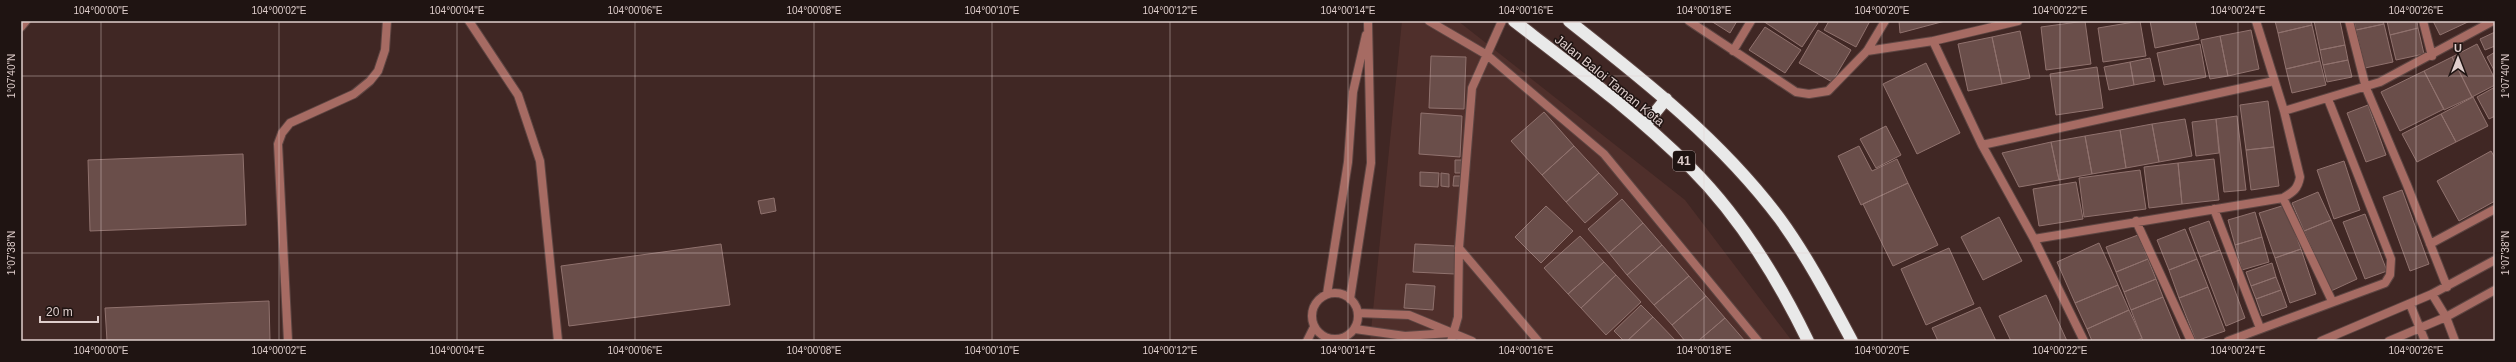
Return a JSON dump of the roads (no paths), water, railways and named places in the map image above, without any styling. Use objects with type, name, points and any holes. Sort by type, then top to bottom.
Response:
[{"type":"highway","name":"Jalan Baloi Taman Kota","points":[[1514,21],[1645,125],[1692,169],[1747,234],[1795,314],[1808,341]]},
{"type":"highway","name":"Jalan Baloi Taman Kota","points":[[1569,21],[1666,100],[1720,150],[1780,219],[1833,305],[1852,341]]},
{"type":"highway","points":[[1645,125],[1666,100]]},
{"type":"street","points":[[21,27],[26,21]]},
{"type":"street","points":[[288,341],[278,144],[282,133],[290,123],[354,94],[370,81],[378,71],[385,50],[387,21]]},
{"type":"street","points":[[469,21],[518,95],[540,161],[558,341]]},
{"type":"street","points":[[1429,21],[1487,55],[1604,154],[1758,341]]},
{"type":"street","points":[[1451,341],[1458,317],[1459,248],[1472,88],[1502,21]]},
{"type":"street","points":[[1689,21],[1796,92],[1809,94],[1828,91],[1868,51],[1885,21]]},
{"type":"street","points":[[1733,51],[1751,21]]},
{"type":"street","points":[[1868,51],[1934,41],[2018,21]]},
{"type":"street","points":[[2034,239],[2136,220],[2283,198],[2298,186],[2300,177],[2284,111],[2256,21]]},
{"type":"street","points":[[2349,21],[2366,88],[2447,287]]},
{"type":"street","points":[[2423,21],[2432,56]]},
{"type":"street","points":[[2284,111],[2366,88],[2432,56],[2493,21]]},
{"type":"street","points":[[1327,294],[1348,162],[1353,92],[1369,22]]},
{"type":"street","points":[[1350,299],[1371,163],[1369,22]]},
{"type":"street","points":[[1934,41],[1982,145],[2034,239],[2084,341]]},
{"type":"street","points":[[1982,145],[2274,81]]},
{"type":"street","points":[[2228,341],[2332,301],[2385,283],[2391,267],[2391,259],[2328,99]]},
{"type":"street","points":[[2283,198],[2332,301]]},
{"type":"street","points":[[2214,209],[2260,328]]},
{"type":"street","points":[[2430,244],[2495,209]]},
{"type":"street","points":[[2136,220],[2191,341]]},
{"type":"street","points":[[1459,248],[1538,341]]},
{"type":"street","points":[[2321,341],[2432,294],[2495,260]]},
{"type":"street","points":[[2389,341],[2446,317],[2495,290]]},
{"type":"street","points":[[1355,329],[1358,313],[1350,299],[1343,295],[1327,294],[1314,304],[1311,320],[1314,327],[1326,338],[1334,340],[1342,338],[1355,329],[1405,336],[1453,332]]},
{"type":"street","points":[[2432,294],[2446,317],[2456,341]]},
{"type":"street","points":[[2410,304],[2425,341]]},
{"type":"street","points":[[1358,313],[1409,315],[1472,341]]},
{"type":"street","points":[[1307,341],[1314,327]]}]
